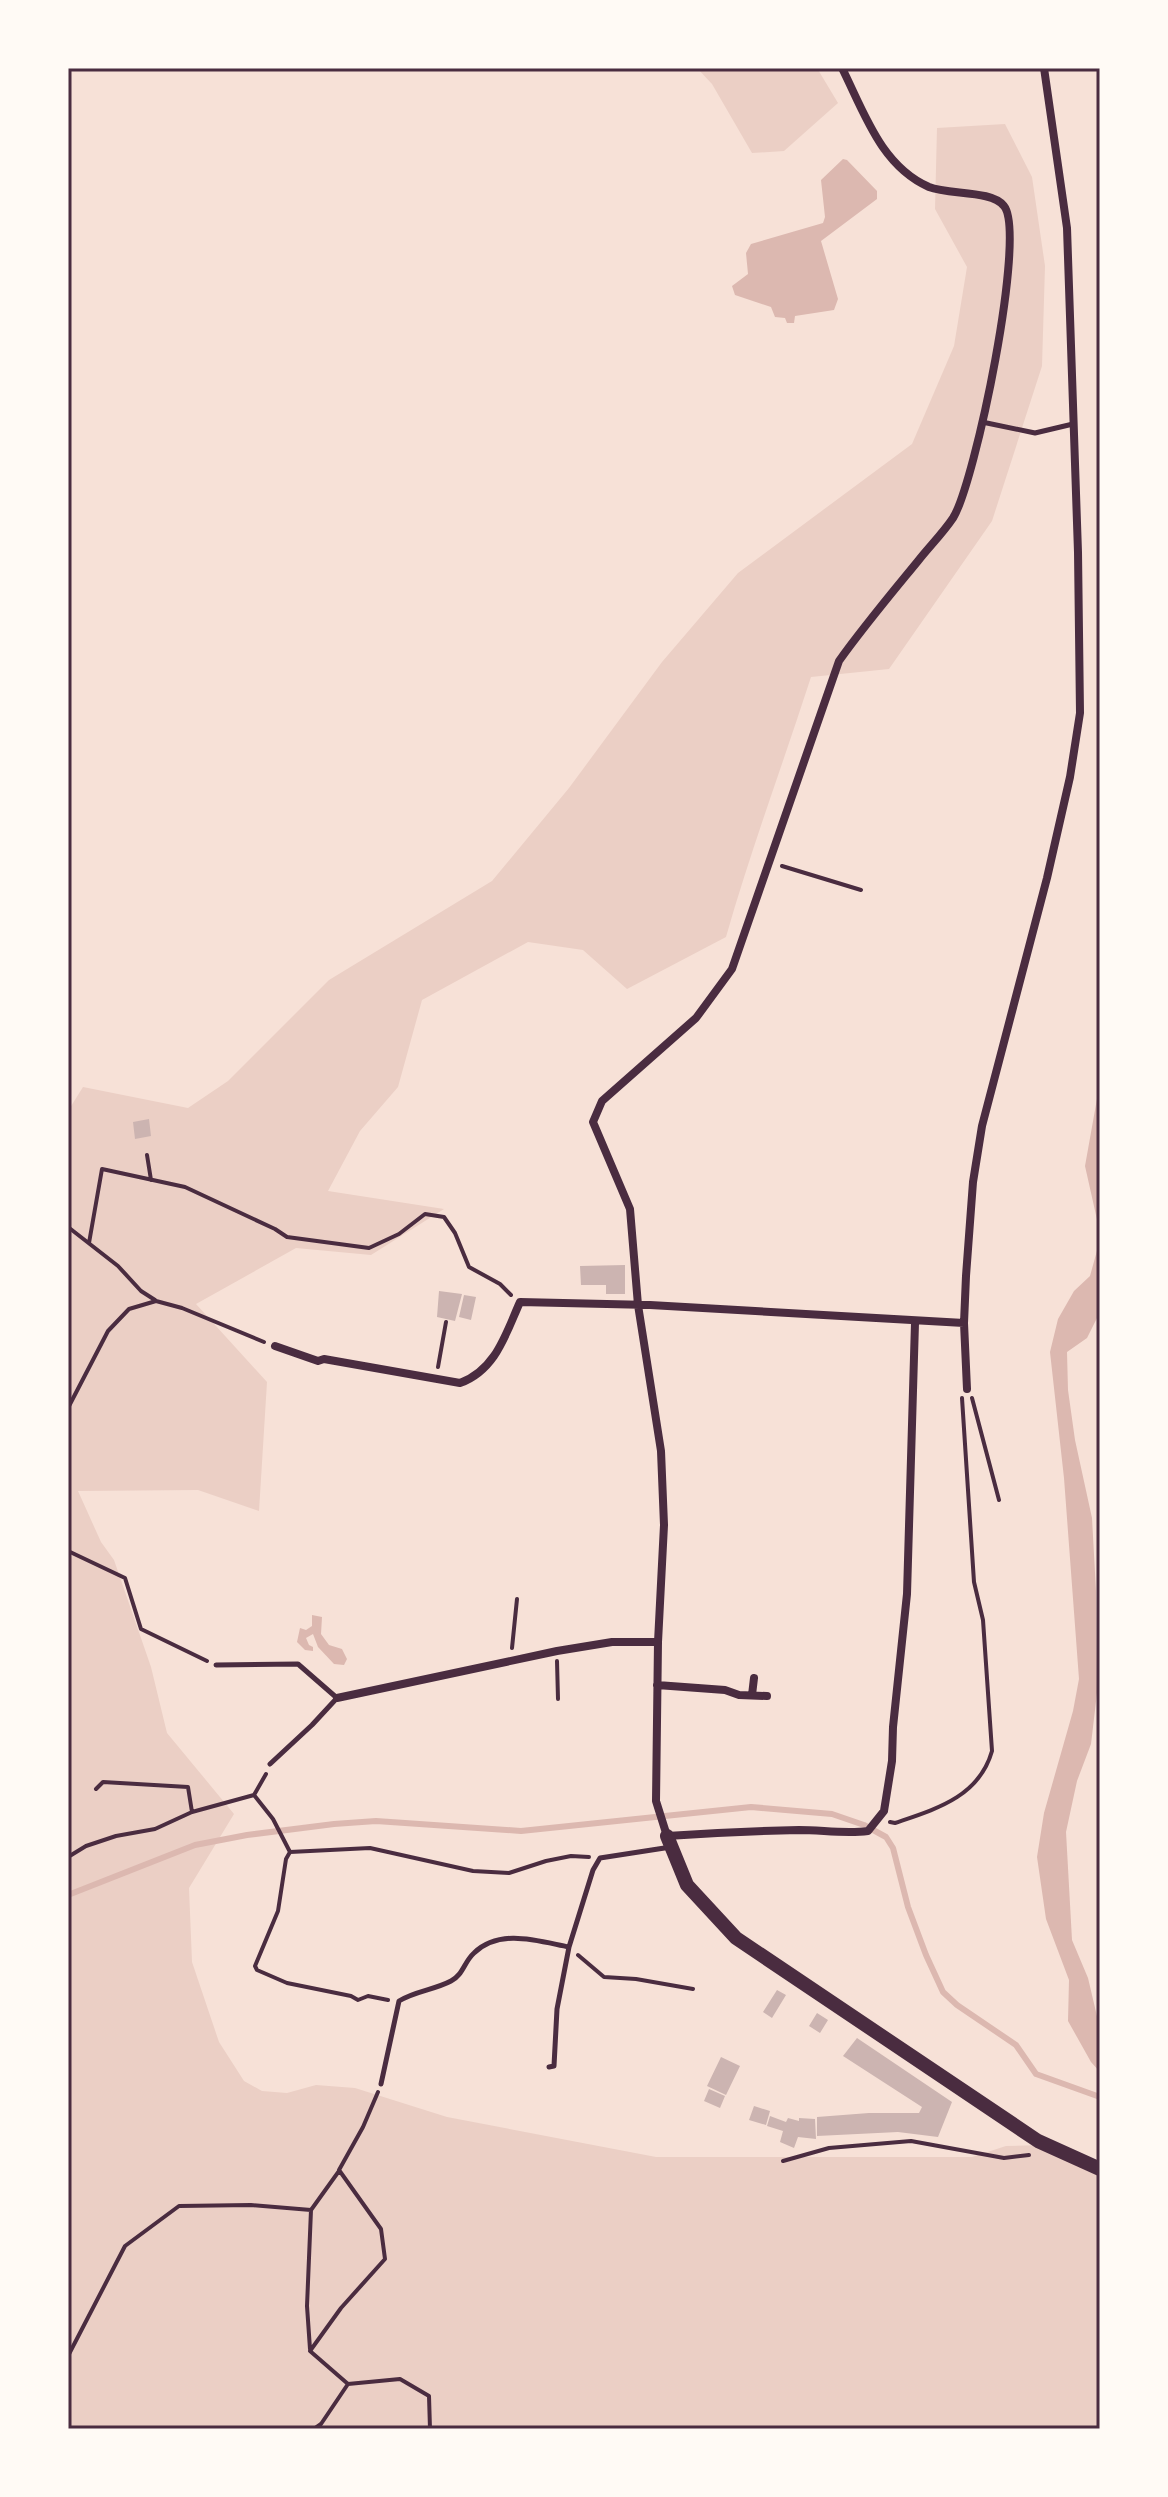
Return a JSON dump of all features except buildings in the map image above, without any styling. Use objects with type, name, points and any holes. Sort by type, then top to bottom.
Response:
[{"type":"street","points":[[842,68],[885,153],[900,169],[937,189],[997,199],[1006,207],[1011,219],[1011,249],[982,422],[965,493],[952,519],[868,620],[839,661],[732,969],[696,1018],[602,1101],[593,1122],[630,1209],[638,1305],[661,1451],[664,1525],[658,1642],[656,1801],[687,1885],[736,1938],[1038,2141],[1100,2169]]},
{"type":"street","points":[[967,1389],[964,1323],[973,1182],[982,1126],[1050,864],[1070,777],[1080,713],[1067,228],[1044,68]]},
{"type":"street","points":[[275,1346],[318,1361],[324,1359],[460,1383],[497,1356],[520,1302],[638,1305],[915,1323],[964,1323]]},
{"type":"street","points":[[669,1842],[740,1831],[812,1830],[851,1834],[868,1831],[884,1811],[892,1761],[907,1594],[915,1323]]},
{"type":"street","points":[[337,1698],[557,1651],[612,1642],[658,1642]]},
{"type":"street","points":[[752,1695],[754,1678]]},
{"type":"street","points":[[657,1685],[767,1696]]},
{"type":"lane","points":[[982,422],[1035,433],[1073,424]]},
{"type":"lane","points":[[216,1665],[298,1664],[337,1698],[270,1764]]},
{"type":"lane","points":[[549,2067],[554,2066],[556,2054],[557,2009],[569,1947],[593,1870],[600,1858],[669,1842]]},
{"type":"lane","points":[[381,2084],[399,2001],[416,1992],[450,1982],[459,1975],[476,1950],[494,1942],[520,1938],[569,1947]]},
{"type":"path","points":[[770,862],[861,890]]},
{"type":"path","points":[[147,1155],[151,1180]]},
{"type":"path","points":[[89,1243],[102,1169],[185,1187],[287,1237],[369,1248],[399,1234],[425,1214],[444,1217],[455,1233],[469,1267],[500,1284],[518,1306]]},
{"type":"path","points":[[68,1227],[156,1301],[182,1308],[275,1346]]},
{"type":"path","points":[[68,1408],[108,1331],[129,1309],[156,1301]]},
{"type":"path","points":[[436,1378],[446,1322]]},
{"type":"path","points":[[879,1819],[895,1823],[946,1805],[978,1782],[988,1766],[992,1751],[983,1620],[974,1582],[962,1396],[967,1389],[999,1500]]},
{"type":"path","points":[[68,1551],[125,1578],[141,1629],[216,1665]]},
{"type":"path","points":[[511,1660],[517,1599]]},
{"type":"path","points":[[557,1651],[558,1699]]},
{"type":"path","points":[[68,1857],[86,1846],[116,1836],[155,1829],[192,1812],[254,1795],[270,1764]]},
{"type":"path","points":[[96,1789],[103,1782],[188,1787],[192,1812]]},
{"type":"path","points":[[254,1795],[273,1819],[290,1852]]},
{"type":"path","points":[[290,1852],[370,1848],[473,1871],[509,1873],[571,1856],[600,1858]]},
{"type":"path","points":[[253,1979],[257,1970],[255,1966],[278,1911],[286,1859],[290,1852]]},
{"type":"path","points":[[578,1955],[604,1977],[693,1989]]},
{"type":"path","points":[[257,1970],[287,1983],[351,1996],[356,2002],[368,1996],[399,2001]]},
{"type":"path","points":[[381,2084],[363,2127],[339,2170],[311,2210],[307,2306],[310,2351],[348,2384],[400,2379],[429,2396],[430,2429]]},
{"type":"path","points":[[783,2161],[829,2148],[911,2141],[1004,2158],[1029,2155],[1038,2141]]},
{"type":"path","points":[[310,2351],[341,2308],[385,2259],[381,2229],[339,2170]]},
{"type":"path","points":[[68,2356],[125,2246],[179,2206],[251,2205],[311,2210]]},
{"type":"path","points":[[314,2429],[321,2424],[348,2384]]},
{"type":"shaded area","points":[[697,68],[817,68],[838,103],[784,151],[752,153],[712,84]]},
{"type":"shaded area","points":[[1005,124],[1032,177],[1045,266],[1042,366],[992,521],[889,669],[811,677],[726,937],[627,989],[583,950],[528,942],[422,1000],[398,1087],[360,1131],[328,1191],[444,1209],[371,1255],[296,1248],[196,1304],[267,1382],[259,1511],[198,1490],[78,1491],[101,1542],[114,1560],[151,1667],[167,1733],[234,1814],[189,1888],[192,1962],[219,2042],[244,2081],[262,2091],[287,2093],[316,2085],[355,2088],[447,2117],[656,2157],[972,2157],[1006,2146],[1044,2145],[1100,2172],[1100,2429],[68,2429],[68,1111],[83,1087],[188,1108],[228,1081],[329,980],[492,881],[569,788],[662,662],[738,573],[912,444],[954,346],[967,267],[935,209],[937,128]]},
{"type":"shaded area","points":[[843,159],[877,191],[877,199],[821,241],[838,299],[834,310],[795,316],[794,323],[787,323],[785,318],[775,317],[771,307],[735,295],[732,286],[748,274],[746,253],[751,244],[823,223],[821,180]]},
{"type":"shaded area","points":[[1100,1082],[1100,1233],[1085,1166]]},
{"type":"shaded area","points":[[1100,1240],[1100,1312],[1087,1338],[1067,1352],[1068,1390],[1075,1440],[1092,1518],[1097,1693],[1091,1744],[1077,1781],[1066,1832],[1072,1940],[1088,1978],[1100,2029],[1100,2072],[1068,2021],[1069,1980],[1046,1919],[1037,1857],[1044,1813],[1079,1679],[1064,1478],[1050,1352],[1058,1319],[1074,1291],[1090,1276]]},
{"type":"shaded area","points":[[312,1615],[322,1617],[321,1634],[329,1645],[342,1649],[347,1659],[344,1665],[334,1664],[318,1647],[313,1634],[306,1638],[313,1651],[305,1650],[297,1642],[300,1628],[306,1630],[312,1626]]},
{"type":"waterway","points":[[68,1895],[195,1845],[334,1824],[376,1821],[521,1831],[751,1807],[832,1814],[864,1825],[886,1837],[893,1848],[908,1907],[943,1992],[1016,2045],[1036,2074],[1100,2097]]}]
